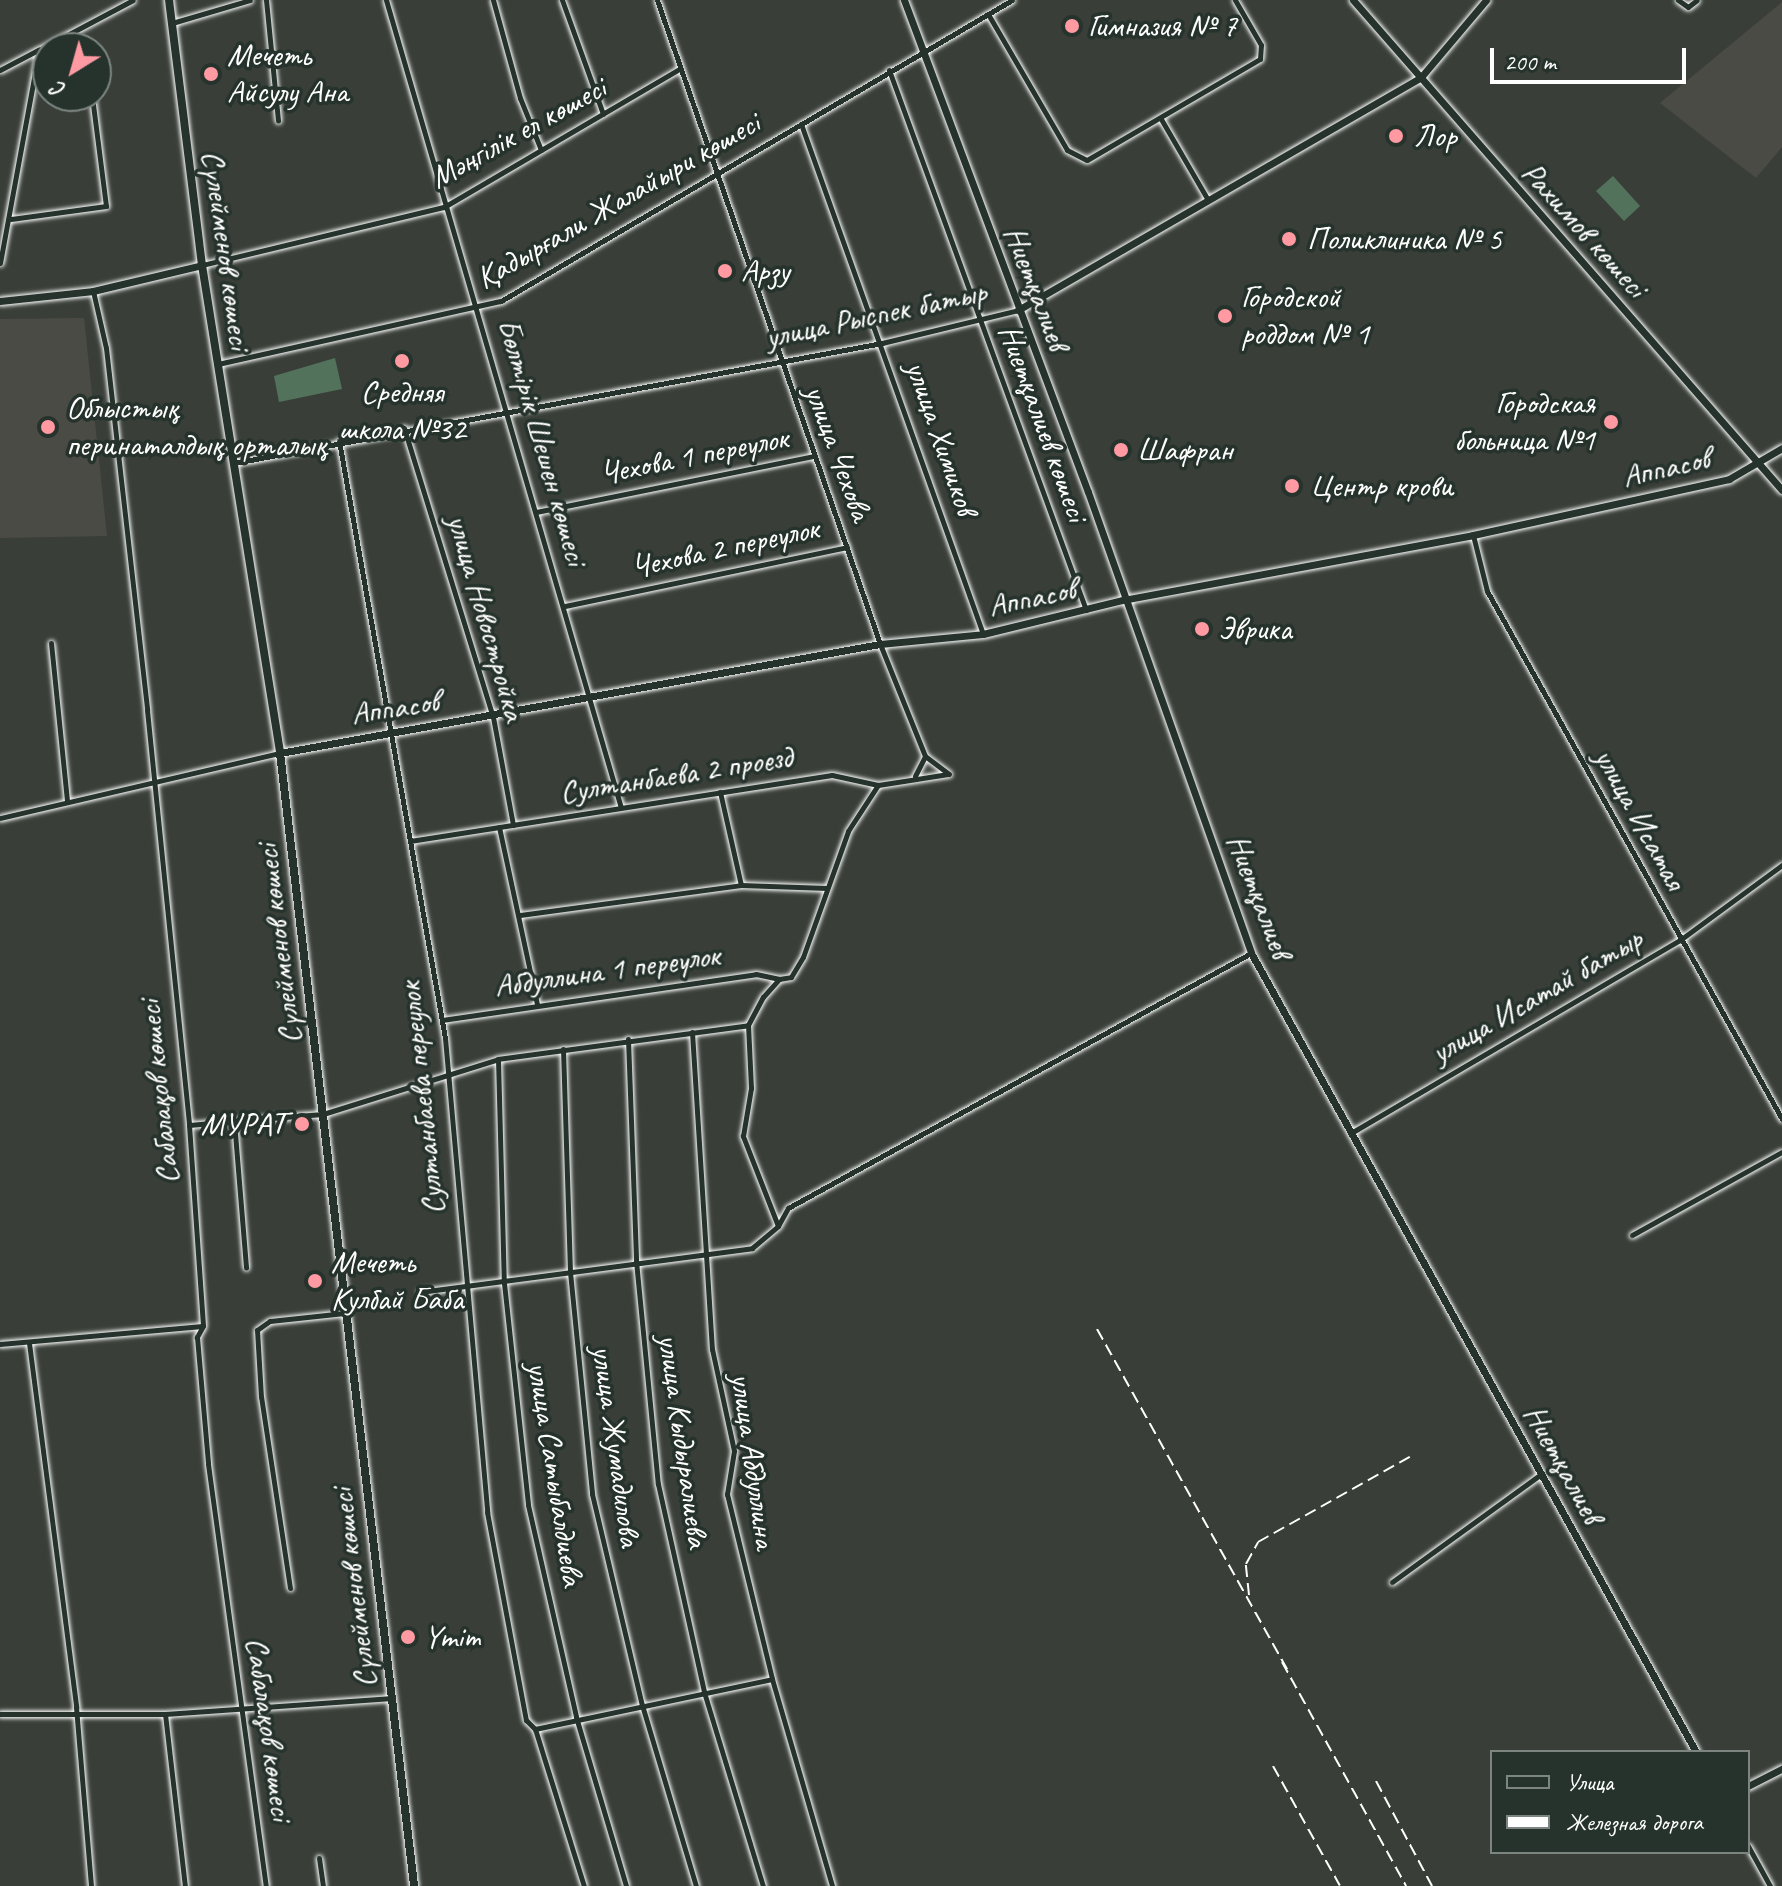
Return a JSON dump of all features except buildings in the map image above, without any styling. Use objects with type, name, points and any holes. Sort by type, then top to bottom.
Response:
[{"type":"main road","name":"Сүлейменов көшесі","points":[[169,0],[202,265],[280,753],[414,1886]]},
{"type":"street","points":[[74,32],[133,0]]},
{"type":"street","points":[[172,23],[250,0]]},
{"type":"street","points":[[266,0],[278,120]]},
{"type":"street","name":"Бөлтірік Шешен көшесі","points":[[386,0],[436,162],[444,207],[508,408],[621,808]]},
{"type":"street","points":[[493,0],[520,98],[541,150]]},
{"type":"street","points":[[562,0],[603,114]]},
{"type":"street","name":"улица Чехова","points":[[657,0],[778,360],[880,644],[925,756]]},
{"type":"street","name":"Ниетқалиев","points":[[904,0],[1251,953],[1695,1750]]},
{"type":"street","name":"Қадырғали Жалайыри көшесі","points":[[218,364],[477,309],[501,301],[1012,0]]},
{"type":"street","points":[[988,14],[1075,158],[1087,160],[1161,119],[1264,55],[1235,0]]},
{"type":"street","name":"Рахимов көшесі","points":[[1353,0],[1782,490]]},
{"type":"street","name":"улица Рыспек батыр","points":[[234,463],[508,408],[882,343],[1018,310],[1421,77],[1486,0]]},
{"type":"street","points":[[1678,0],[1688,7],[1697,0]]},
{"type":"street","points":[[0,70],[32,54]]},
{"type":"street","name":"Мәңгілік ел көшесі","points":[[0,301],[93,291],[444,207],[679,69]]},
{"type":"street","name":"Ниетқалиев көшесі","points":[[889,70],[1087,612]]},
{"type":"street","points":[[0,263],[11,219],[32,92]]},
{"type":"street","points":[[11,219],[106,206],[94,112]]},
{"type":"street","points":[[1161,119],[1209,200]]},
{"type":"street","name":"улица Химиков","points":[[801,124],[882,343],[983,634]]},
{"type":"street","name":"Сабалақов көшесі","points":[[93,291],[106,348],[189,1125],[203,1326],[197,1337],[208,1464],[266,1886]]},
{"type":"street","name":"улица Новостройка","points":[[404,428],[493,717],[513,825]]},
{"type":"street","name":"Султанбаева переулок","points":[[339,441],[442,1020],[449,1073],[464,1287],[487,1512],[526,1720],[535,1729],[584,1886]]},
{"type":"street","name":"Аппасов","points":[[280,753],[592,700],[880,644],[983,634],[1087,612],[1123,600],[1473,535],[1729,479],[1782,448]]},
{"type":"street","name":"Чехова 1 переулок","points":[[536,512],[814,456]]},
{"type":"street","name":"улица Исатая","points":[[1473,535],[1487,591],[1782,1119]]},
{"type":"street","name":"Чехова 2 переулок","points":[[565,606],[847,547]]},
{"type":"street","points":[[51,643],[67,801]]},
{"type":"street","points":[[0,818],[67,801],[154,785],[280,753]]},
{"type":"street","points":[[914,777],[925,756]]},
{"type":"street","name":"Султанбаева 2 проезд","points":[[410,841],[832,775],[878,785],[949,774],[925,756]]},
{"type":"street","points":[[778,1226],[743,1136],[751,1088],[748,1025],[779,979],[791,977],[803,957],[848,831],[878,785]]},
{"type":"street","points":[[720,792],[741,885]]},
{"type":"street","points":[[499,827],[537,1004]]},
{"type":"street","name":"улица Исатай батыр","points":[[1351,1133],[1680,940],[1782,865]]},
{"type":"street","points":[[520,915],[741,885],[827,888]]},
{"type":"street","points":[[420,1292],[504,1283],[702,1251],[752,1248],[778,1226],[788,1208],[1251,953]]},
{"type":"street","name":"Абдуллина 1 переулок","points":[[442,1020],[756,974],[779,979]]},
{"type":"street","points":[[189,1125],[323,1114],[498,1059],[748,1025]]},
{"type":"street","name":"улица Абдуллина","points":[[692,1032],[702,1251],[712,1349],[734,1451],[727,1494],[772,1679],[832,1886]]},
{"type":"street","name":"улица Кыдыралиева","points":[[628,1039],[636,1261],[658,1484],[704,1692],[763,1886]]},
{"type":"street","name":"улица Жумадилова","points":[[563,1049],[570,1272],[592,1494],[642,1705],[696,1886]]},
{"type":"street","name":"улица Сатыбалдиева","points":[[498,1059],[504,1283],[528,1505],[576,1717],[626,1886]]},
{"type":"street","points":[[234,1121],[246,1268]]},
{"type":"street","points":[[1632,1235],[1782,1152]]},
{"type":"street","points":[[290,1588],[261,1397],[257,1330],[270,1321],[345,1313]]},
{"type":"street","points":[[0,1344],[203,1326]]},
{"type":"street","points":[[29,1343],[77,1713],[91,1886]]},
{"type":"street","points":[[1392,1582],[1541,1474]]},
{"type":"street","points":[[535,1729],[576,1717],[772,1679]]},
{"type":"street","points":[[0,1714],[165,1714],[392,1698]]},
{"type":"street","points":[[165,1714],[185,1886]]},
{"type":"street","points":[[1750,1785],[1782,1769]]},
{"type":"street","points":[[1750,1850],[1770,1886]]},
{"type":"street","points":[[319,1858],[323,1886]]},
{"type":"shaded area","points":[[1782,2],[1782,147],[1756,178],[1660,103]]},
{"type":"shaded area","name":"Облыстық перинаталдық орталық","points":[[84,318],[107,536],[0,538],[0,319]]},
{"type":"green space","points":[[1613,176],[1640,206],[1624,221],[1596,191]]},
{"type":"green space","points":[[335,358],[342,389],[279,402],[274,376]]},
{"type":"railway","points":[[1097,1329],[1288,1671]]},
{"type":"railway","points":[[1249,1595],[1246,1564],[1258,1542],[1413,1455]]},
{"type":"railway","points":[[1282,1662],[1406,1886]]},
{"type":"railway","points":[[1273,1766],[1340,1886]]},
{"type":"railway","points":[[1376,1781],[1432,1886]]},
{"type":"place","name":"Гимназия № 7","points":[[1072,26]]},
{"type":"place","name":"Мечеть Айсулу Ана","points":[[211,74]]},
{"type":"place","name":"Лор","points":[[1396,136]]},
{"type":"place","name":"Поликлиника № 5","points":[[1289,239]]},
{"type":"place","name":"Арзу","points":[[725,271]]},
{"type":"place","name":"Городской роддом № 1","points":[[1225,316]]},
{"type":"place","name":"Средняя школа №32","points":[[402,361]]},
{"type":"place","name":"Городская больница №1","points":[[1611,422]]},
{"type":"place","name":"Облыстық перинаталдық орталық","points":[[48,427]]},
{"type":"place","name":"Шафран","points":[[1121,450]]},
{"type":"place","name":"Центр крови","points":[[1292,486]]},
{"type":"place","name":"Эврика","points":[[1202,629]]},
{"type":"place","name":"МУРАТ","points":[[302,1124]]},
{"type":"place","name":"Мечеть Кулбай Баба","points":[[315,1281]]},
{"type":"place","name":"Ymiт","points":[[408,1637]]}]
